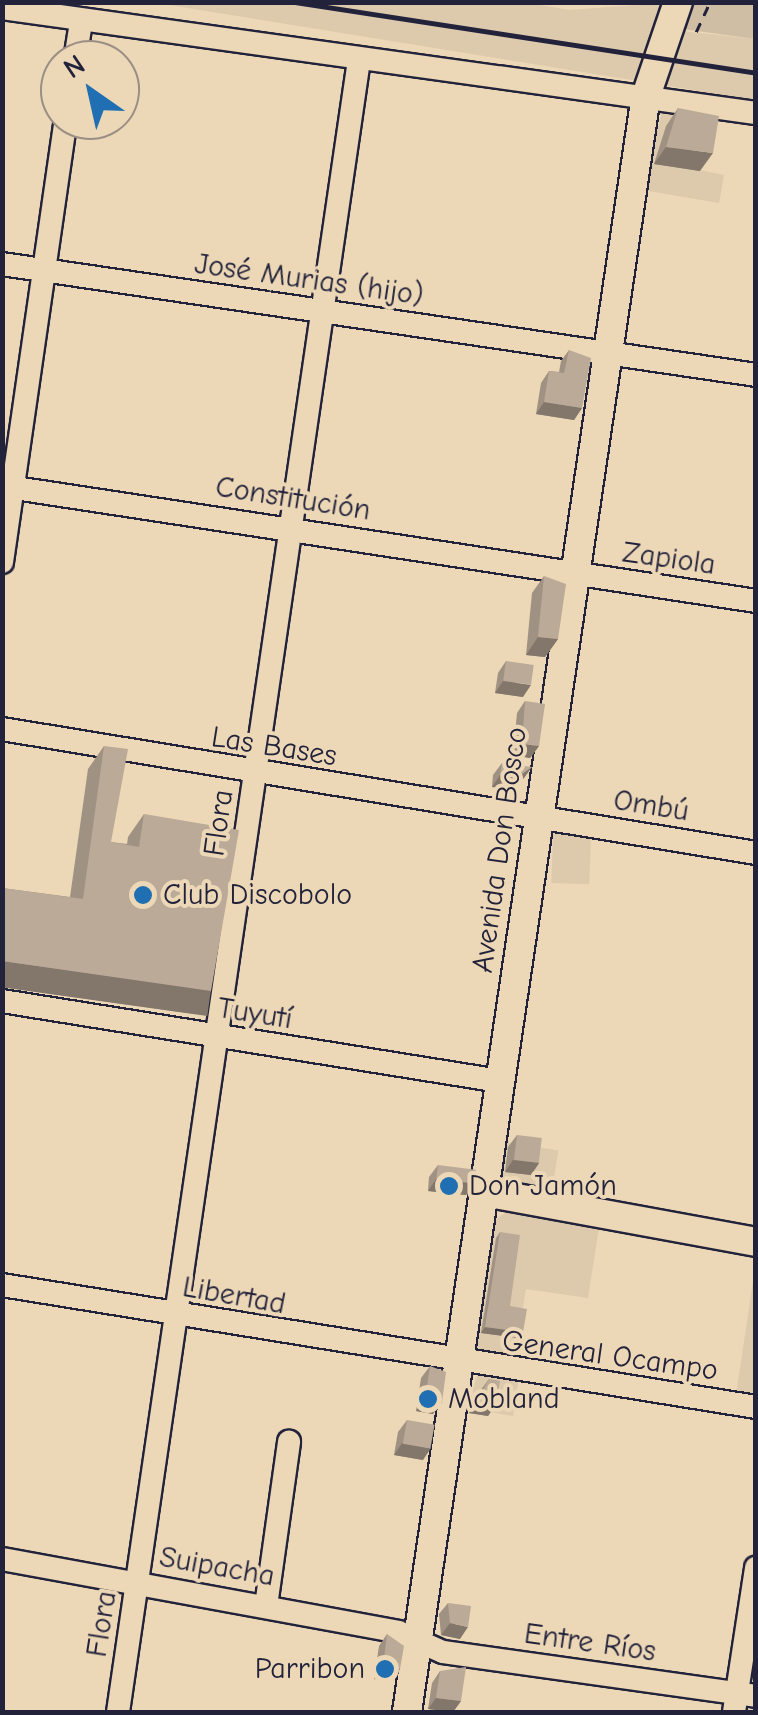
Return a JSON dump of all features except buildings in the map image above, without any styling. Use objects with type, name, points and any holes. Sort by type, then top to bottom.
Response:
[{"type":"main road","name":"Avenida Don Bosco","points":[[407,1712],[536,818],[646,96],[678,2]]},
{"type":"main road","points":[[484,1192],[510,1187],[756,1225]]},
{"type":"main road","points":[[484,1192],[756,1242]]},
{"type":"street","points":[[2,8],[358,61],[756,113]]},
{"type":"street","points":[[78,40],[81,21]]},
{"type":"street","name":"Flora","points":[[118,1712],[174,1317],[295,529],[358,61]]},
{"type":"street","points":[[2,562],[7,487],[63,140]]},
{"type":"street","name":"José Murias (hijo)","points":[[2,264],[756,375]]},
{"type":"street","name":"Constitución","points":[[7,487],[295,529],[574,577]]},
{"type":"street","name":"Zapiola","points":[[574,577],[756,601]]},
{"type":"street","name":"Las Bases","points":[[2,729],[256,775],[536,818]]},
{"type":"street","name":"Ombú","points":[[536,818],[756,853]]},
{"type":"street","name":"Tuyutí","points":[[2,1001],[218,1039],[500,1081]]},
{"type":"street","name":"Libertad","points":[[2,1285],[457,1364]]},
{"type":"street","name":"General Ocampo","points":[[457,1364],[756,1407]]},
{"type":"street","points":[[266,1606],[289,1442]]},
{"type":"street","name":"Suipacha","points":[[2,1559],[266,1606],[419,1642]]},
{"type":"street","points":[[742,1701],[756,1568]]},
{"type":"street","name":"Entre Ríos","points":[[419,1642],[742,1701]]},
{"type":"path","points":[[696,32],[710,2]]},
{"type":"shaded area","points":[[523,2],[569,10],[664,3],[655,28],[755,39],[755,100],[157,3]]},
{"type":"shaded area","points":[[695,3],[755,3],[755,39],[683,29]]},
{"type":"shaded area","points":[[662,111],[710,116],[700,170],[724,175],[719,203],[643,190]]},
{"type":"shaded area","points":[[553,834],[591,835],[589,884],[551,883]]},
{"type":"shaded area","points":[[505,1142],[558,1150],[552,1188],[499,1180]]},
{"type":"shaded area","points":[[513,1208],[600,1221],[588,1298],[526,1289],[514,1362],[477,1348],[496,1219]]},
{"type":"shaded area","points":[[755,1268],[755,1398],[736,1395]]},
{"type":"shaded area","points":[[478,1372],[519,1377],[513,1416],[468,1408]]},
{"type":"railway","points":[[294,2],[756,73]]},
{"type":"place","name":"Club Discobolo","points":[[143,895]]},
{"type":"place","name":"Don Jamón","points":[[449,1186]]},
{"type":"place","name":"Mobland","points":[[428,1399]]},
{"type":"place","name":"Parribon","points":[[385,1669]]}]
